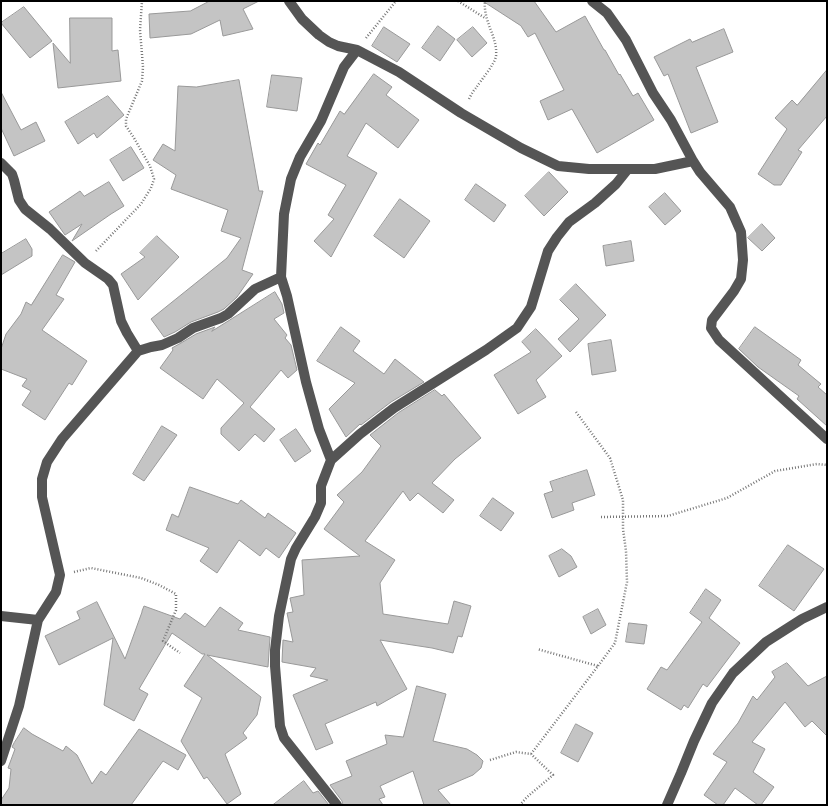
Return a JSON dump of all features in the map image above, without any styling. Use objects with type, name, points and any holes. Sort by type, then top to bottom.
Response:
[{"type":"street","points":[[289,1],[302,20],[319,36],[338,46],[357,50],[399,72],[461,113],[521,148],[558,166],[589,169],[655,169],[693,161]]},
{"type":"street","points":[[592,1],[607,13],[626,40],[653,93],[671,120],[693,161],[700,172],[730,207],[741,232],[744,260],[741,279],[734,291],[712,320],[711,328],[719,340],[827,439]]},
{"type":"street","points":[[331,460],[318,429],[287,296],[281,277],[284,214],[291,179],[300,157],[321,121],[344,67],[357,50]]},
{"type":"street","points":[[1,163],[12,174],[19,200],[25,209],[50,228],[85,263],[108,279],[113,285],[121,321],[138,351]]},
{"type":"street","points":[[337,805],[284,738],[280,720],[275,666],[275,650],[279,616],[288,570],[296,548],[315,517],[321,503],[321,486],[331,460],[360,434],[394,408],[486,350],[517,328],[532,307],[548,251],[557,236],[569,222],[595,203],[616,184],[628,169]]},
{"type":"street","points":[[1,761],[20,706],[38,620],[56,592],[60,575],[42,497],[42,479],[47,462],[62,439],[138,351],[178,338],[193,328],[221,318],[228,314],[255,289],[281,277]]},
{"type":"street","points":[[667,805],[712,703],[733,673],[766,642],[802,619],[827,607]]},
{"type":"street","points":[[1,616],[38,620]]},
{"type":"path","points":[[85,263],[141,204],[151,188],[154,179],[150,166],[126,126],[126,119],[142,81],[143,74],[140,30],[142,1]]},
{"type":"path","points":[[357,50],[396,1]]},
{"type":"path","points":[[458,1],[486,18]]},
{"type":"path","points":[[461,113],[475,88],[492,66],[496,57],[495,45],[486,18],[484,7],[485,1]]},
{"type":"path","points":[[531,754],[615,643],[627,582],[626,551],[623,530],[623,500],[610,458],[576,412]]},
{"type":"path","points":[[601,517],[668,516],[727,498],[774,471],[817,464],[827,466]]},
{"type":"path","points":[[60,575],[91,568],[141,578],[176,594],[176,610],[163,641],[180,653]]},
{"type":"path","points":[[536,649],[598,666]]},
{"type":"path","points":[[490,760],[516,752],[531,754],[553,775],[527,796],[520,805]]},
{"type":"building","points":[[210,1],[259,1],[243,9],[253,29],[223,36],[220,20],[191,34],[150,38],[149,14],[190,11]]},
{"type":"building","points":[[483,1],[534,1],[556,32],[585,16],[619,75],[620,74],[633,96],[638,93],[654,120],[597,153],[572,109],[548,120],[540,101],[564,90],[535,33],[528,37],[521,26]]},
{"type":"building","points":[[24,7],[52,41],[30,58],[1,23]]},
{"type":"building","points":[[70,18],[112,18],[112,51],[118,50],[121,81],[58,88],[53,43],[70,63]]},
{"type":"building","points":[[438,26],[455,39],[440,61],[422,48]]},
{"type":"building","points":[[384,27],[410,44],[397,62],[372,46]]},
{"type":"building","points":[[473,27],[487,43],[472,57],[457,40]]},
{"type":"building","points":[[724,29],[733,52],[696,67],[718,122],[691,133],[668,74],[664,76],[654,57],[690,39],[692,42]]},
{"type":"building","points":[[827,70],[827,116],[798,150],[802,152],[781,185],[774,185],[758,174],[787,129],[775,118],[792,100],[797,105]]},
{"type":"building","points":[[374,74],[392,87],[386,95],[419,120],[398,148],[366,123],[347,156],[377,173],[331,257],[314,241],[334,219],[328,215],[346,185],[306,164],[318,143],[320,145],[340,111],[344,114]]},
{"type":"building","points":[[272,75],[302,78],[297,111],[267,107]]},
{"type":"building","points":[[239,80],[259,191],[263,191],[242,270],[253,274],[237,297],[224,309],[191,322],[164,337],[151,319],[227,258],[241,238],[221,231],[228,210],[171,189],[176,175],[153,160],[163,144],[175,151],[178,86],[196,87]]},
{"type":"building","points":[[1,92],[21,130],[36,122],[45,141],[14,156],[1,128]]},
{"type":"building","points":[[108,96],[124,115],[97,138],[94,133],[78,144],[65,122]]},
{"type":"building","points":[[131,147],[144,168],[123,181],[110,160]]},
{"type":"building","points":[[549,172],[568,192],[544,216],[525,196]]},
{"type":"building","points":[[109,182],[124,206],[72,241],[82,224],[65,235],[49,212],[80,191],[84,196]]},
{"type":"building","points":[[476,184],[506,205],[494,222],[465,200]]},
{"type":"building","points":[[665,193],[681,211],[665,225],[649,207]]},
{"type":"building","points":[[400,199],[430,221],[404,258],[374,236]]},
{"type":"building","points":[[762,224],[775,238],[762,251],[748,238]]},
{"type":"building","points":[[157,236],[179,257],[138,300],[121,274],[145,257],[140,253]]},
{"type":"building","points":[[26,239],[32,249],[32,256],[1,275],[1,254]]},
{"type":"building","points":[[631,241],[634,261],[606,266],[603,246]]},
{"type":"building","points":[[63,255],[75,262],[56,295],[64,299],[42,330],[87,361],[72,385],[69,383],[45,420],[22,405],[31,391],[22,386],[27,379],[1,369],[1,349],[6,334],[21,314],[26,302],[31,305]]},
{"type":"building","points":[[576,284],[606,315],[570,352],[558,339],[579,319],[560,300]]},
{"type":"building","points":[[275,292],[282,304],[284,313],[274,319],[287,335],[285,338],[291,345],[297,370],[288,378],[281,370],[250,407],[275,429],[264,442],[255,434],[239,451],[221,434],[221,428],[244,403],[217,379],[203,399],[160,368],[173,350],[172,348],[196,334],[215,327],[212,331]]},
{"type":"building","points":[[341,327],[360,341],[353,351],[384,374],[395,359],[424,382],[391,402],[361,425],[360,424],[346,437],[329,409],[355,383],[317,361]]},
{"type":"building","points":[[755,327],[801,360],[798,365],[821,384],[818,387],[827,395],[827,426],[797,399],[799,396],[758,367],[739,349]]},
{"type":"building","points":[[536,329],[562,356],[536,380],[546,397],[518,414],[494,375],[531,352],[522,342]]},
{"type":"building","points":[[611,340],[616,371],[592,375],[588,344]]},
{"type":"building","points":[[435,390],[442,396],[444,394],[481,438],[455,459],[432,483],[454,500],[443,513],[418,493],[410,501],[403,491],[365,541],[395,560],[380,583],[383,614],[448,624],[454,601],[471,606],[462,637],[458,636],[453,653],[432,648],[380,640],[407,689],[377,706],[376,702],[325,724],[333,743],[316,750],[293,695],[328,680],[310,676],[316,668],[282,662],[283,640],[293,642],[287,613],[293,612],[290,598],[304,595],[302,560],[360,556],[324,529],[344,502],[337,495],[362,472],[381,446],[370,435],[398,413]]},
{"type":"building","points":[[162,426],[177,435],[144,481],[133,474]]},
{"type":"building","points":[[296,429],[311,451],[295,462],[280,440]]},
{"type":"building","points":[[587,470],[595,495],[572,503],[574,510],[552,518],[544,494],[553,491],[550,482]]},
{"type":"building","points":[[190,487],[238,504],[241,500],[265,518],[268,513],[296,533],[279,558],[266,548],[260,556],[239,540],[217,573],[200,561],[209,548],[166,530],[172,514],[178,517]]},
{"type":"building","points":[[493,498],[514,513],[501,531],[480,516]]},
{"type":"building","points":[[788,545],[824,569],[794,611],[759,586]]},
{"type":"building","points":[[562,549],[571,556],[577,567],[559,577],[549,556]]},
{"type":"building","points":[[706,589],[721,600],[709,618],[740,643],[707,687],[703,684],[688,708],[684,705],[681,710],[647,689],[661,667],[667,670],[702,622],[690,613]]},
{"type":"building","points":[[97,602],[125,659],[144,606],[180,619],[185,613],[205,627],[220,607],[243,623],[238,630],[270,637],[268,667],[207,655],[261,697],[257,715],[243,733],[247,738],[225,754],[241,794],[227,804],[207,777],[204,779],[181,741],[202,698],[184,686],[205,654],[202,654],[172,633],[139,689],[148,694],[134,721],[104,705],[113,638],[59,665],[45,636],[80,619],[77,612]]},
{"type":"building","points":[[598,609],[606,625],[591,634],[583,617]]},
{"type":"building","points":[[629,623],[647,625],[644,644],[626,642]]},
{"type":"building","points":[[787,663],[808,686],[827,676],[827,736],[812,721],[805,727],[785,702],[752,742],[765,749],[753,772],[774,787],[761,805],[758,805],[735,788],[723,805],[718,805],[704,795],[727,762],[713,754],[738,723],[753,696],[757,700],[775,677],[772,672]]},
{"type":"building","points":[[417,686],[446,694],[433,741],[467,749],[483,761],[481,768],[473,775],[438,790],[451,805],[424,805],[413,771],[380,786],[385,797],[379,799],[383,805],[343,805],[342,801],[330,785],[352,776],[346,761],[387,744],[385,735],[403,737]]},
{"type":"building","points":[[576,724],[593,733],[578,762],[561,753]]},
{"type":"building","points":[[24,728],[63,751],[66,746],[77,755],[92,784],[101,771],[106,775],[139,729],[186,755],[178,770],[163,761],[131,805],[1,805],[1,800],[9,788],[11,769],[8,768],[15,749],[12,747]]},
{"type":"building","points":[[304,781],[313,793],[318,791],[329,805],[273,805]]}]
